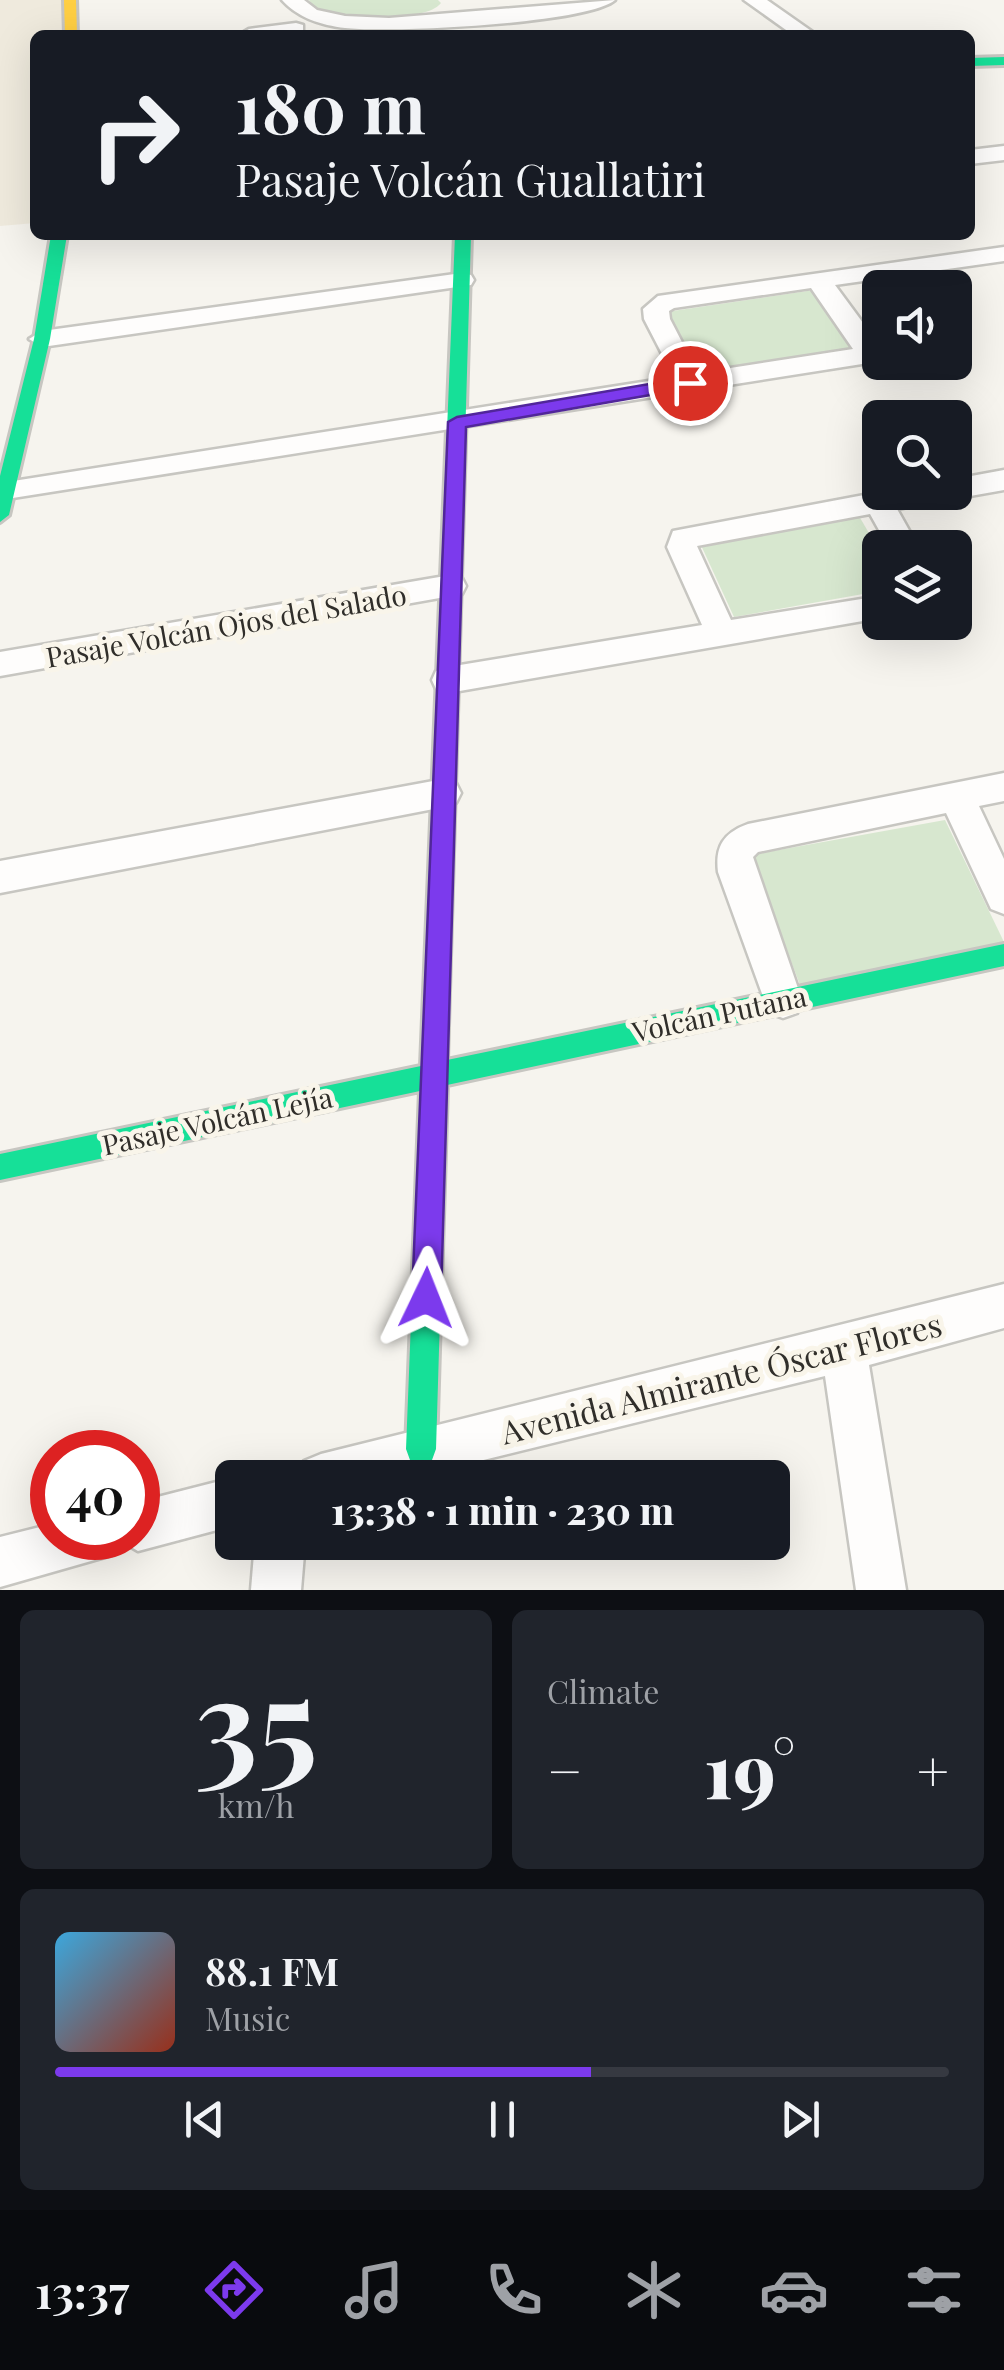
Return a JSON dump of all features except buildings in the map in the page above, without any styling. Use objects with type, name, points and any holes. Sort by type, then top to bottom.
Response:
[{"type":"street","points":[[70,0],[71,30]]},
{"type":"street","points":[[292,0],[301,27],[498,17],[605,0]]},
{"type":"street","points":[[452,0],[498,17]]},
{"type":"street","points":[[754,0],[799,30]]},
{"type":"street","points":[[975,62],[1004,61]]},
{"type":"street","points":[[975,157],[1002,159]]},
{"type":"street","points":[[58,240],[42,339],[4,504],[457,422],[862,356],[868,348],[818,280]]},
{"type":"street","points":[[421,1449],[464,240]]},
{"type":"street","points":[[690,383],[657,319],[656,309],[668,301],[1004,254]]},
{"type":"street","points":[[42,339],[462,280]]},
{"type":"street","points":[[972,486],[1004,480]]},
{"type":"street","points":[[722,633],[682,547],[684,538],[862,505]]},
{"type":"street","name":"Pasaje Volcán Ojos del Salado","points":[[0,664],[452,586]]},
{"type":"street","points":[[448,680],[862,610]]},
{"type":"street","points":[[783,1000],[736,872],[734,852],[748,838],[1004,787]]},
{"type":"street","points":[[0,877],[444,794]]},
{"type":"street","points":[[956,796],[1004,898]]},
{"type":"street","name":"Volcán Putana","points":[[434,1072],[1004,954]]},
{"type":"street","name":"Pasaje Volcán Lejía","points":[[0,1167],[434,1072]]},
{"type":"street","name":"Avenida Almirante Óscar Flores","points":[[383,1460],[844,1352],[1004,1306]]},
{"type":"street","points":[[844,1352],[881,1590]]},
{"type":"street","points":[[160,1520],[215,1506]]},
{"type":"street","points":[[0,1562],[30,1554]]},
{"type":"street","points":[[276,1590],[278,1560]]},
{"type":"shaded area","points":[[0,0],[62,0],[63,30],[30,30],[30,223],[0,226]]},
{"type":"green space","points":[[309,0],[441,3],[418,14],[381,17],[326,11],[314,8]]},
{"type":"green space","points":[[814,290],[854,352],[699,376],[666,312]]},
{"type":"green space","points":[[859,516],[867,530],[862,530],[862,594],[734,617],[700,543]]},
{"type":"green space","points":[[945,820],[1004,942],[800,985],[751,855]]},
{"type":"traffic: fast","points":[[975,62],[1004,61]]},
{"type":"traffic: fast","points":[[0,515],[42,339],[58,240]]},
{"type":"traffic: fast","points":[[421,1449],[463,240]]},
{"type":"traffic: fast","points":[[0,1167],[1004,955]]},
{"type":"traffic: slow","points":[[70,0],[71,30]]},
{"type":"route","points":[[426,1298],[457,422],[690,383]]}]
